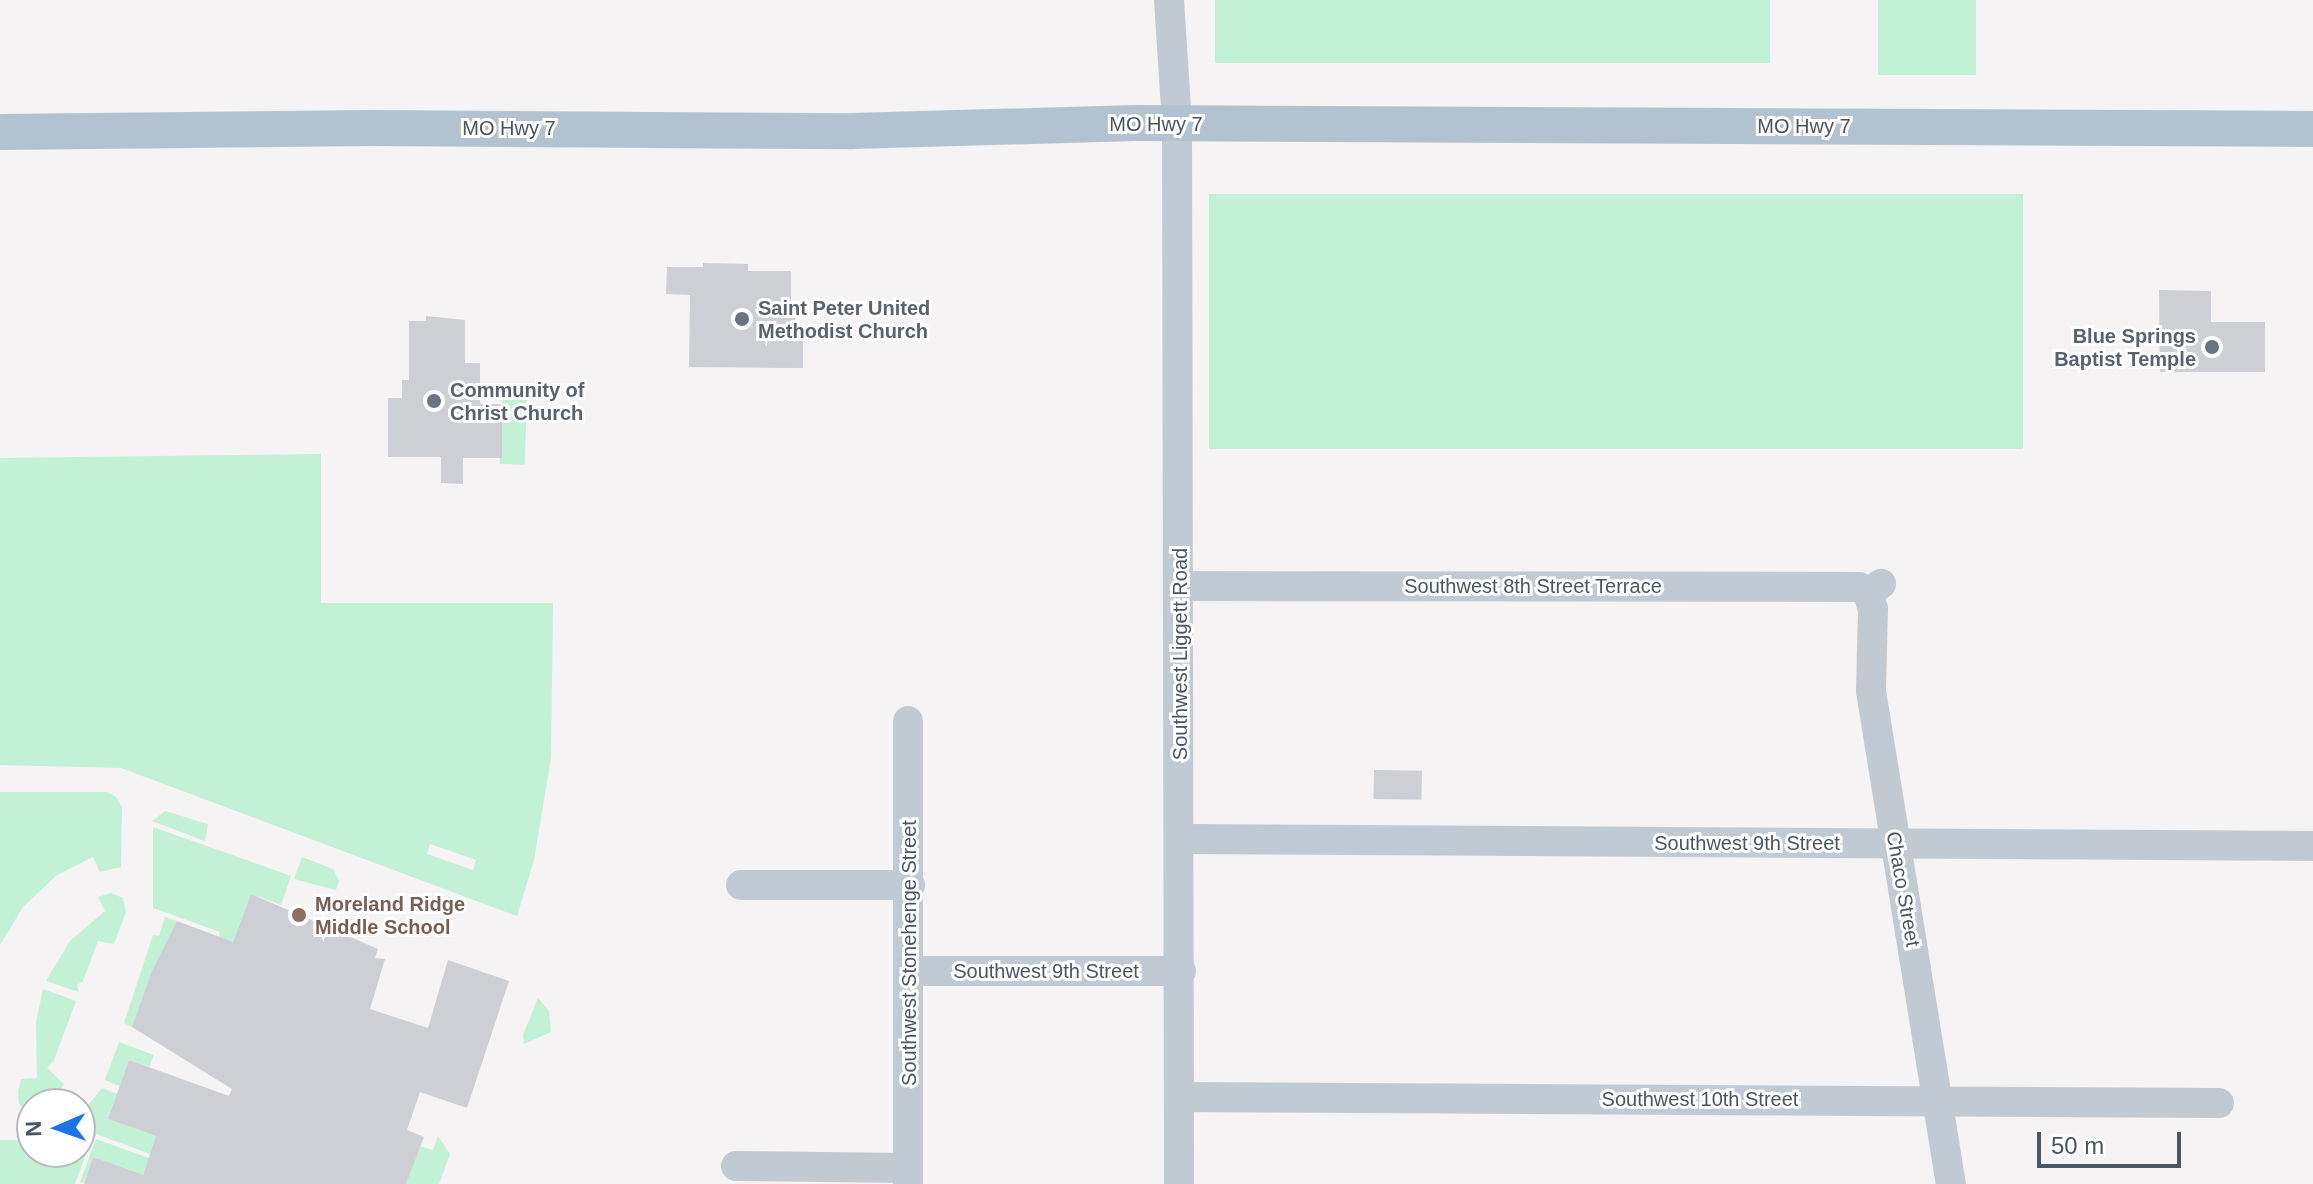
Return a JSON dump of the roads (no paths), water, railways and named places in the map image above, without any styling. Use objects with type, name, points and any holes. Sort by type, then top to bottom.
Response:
[{"type":"main road","name":"MO Hwy 7","points":[[0,132],[357,128],[852,131],[1177,124],[2313,129]]},
{"type":"street","name":"Southwest Liggett Road","points":[[1169,0],[1177,124],[1181,839],[1179,1184]]},
{"type":"street","name":"Southwest 8th Street Terrace","points":[[1179,586],[1874,589]]},
{"type":"street","name":"Chaco Street","points":[[1874,589],[1871,691],[1894,844],[1940,1100],[1951,1184]]},
{"type":"street","name":"Southwest Stonehenge Street","points":[[908,721],[911,971],[908,1176]]},
{"type":"street","name":"Southwest 9th Street","points":[[1181,839],[2313,846]]},
{"type":"street","points":[[741,885],[910,885]]},
{"type":"street","name":"Southwest 9th Street","points":[[911,971],[1181,971]]},
{"type":"street","name":"Southwest 10th Street","points":[[1180,1097],[2219,1103]]},
{"type":"street","points":[[736,1166],[908,1176]]},
{"type":"place","name":"Saint Peter United Methodist Church","points":[[742,319]]},
{"type":"place","name":"Blue Springs Baptist Temple","points":[[2212,347]]},
{"type":"place","name":"Community of Christ Church","points":[[434,401]]},
{"type":"place","name":"Moreland Ridge Middle School","points":[[299,915]]}]
